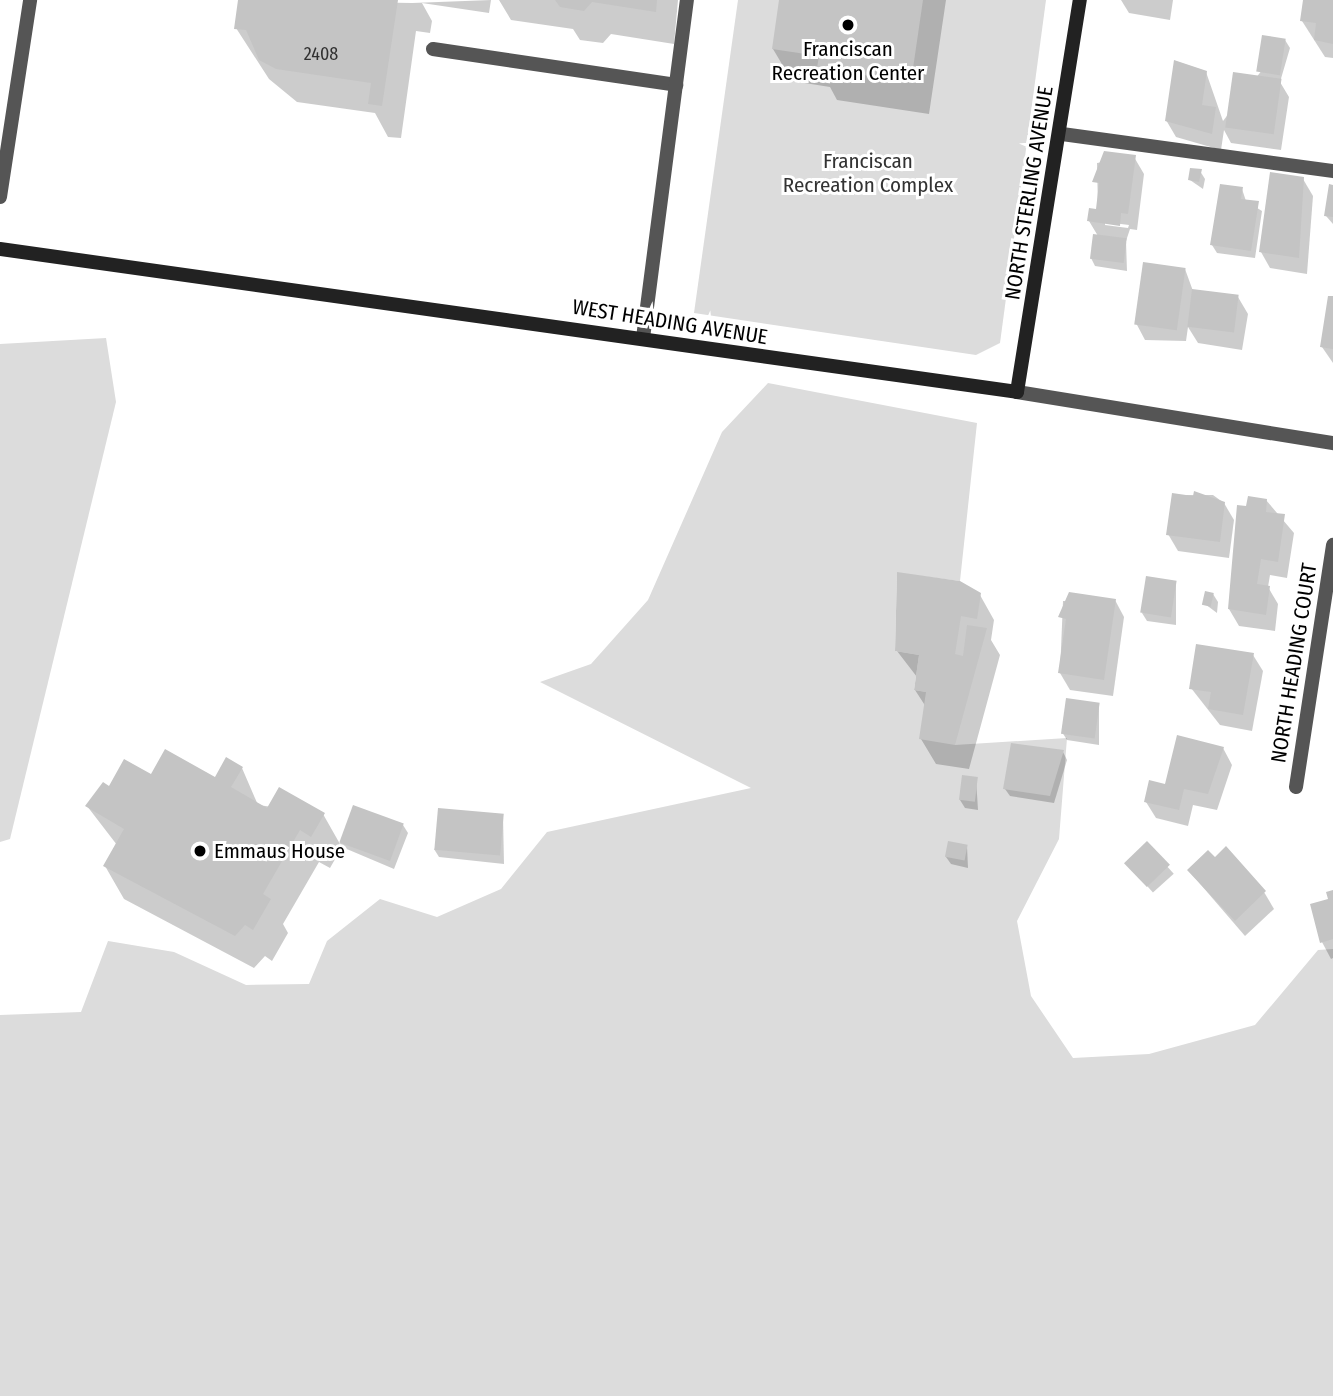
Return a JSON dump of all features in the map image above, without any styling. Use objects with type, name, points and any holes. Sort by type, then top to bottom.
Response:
[{"type":"street","points":[[0,197],[30,0]]},
{"type":"street","points":[[643,338],[687,0]]},
{"type":"street","name":"NORTH STERLING AVENUE","points":[[1017,392],[1062,134],[1080,0]]},
{"type":"street","points":[[433,49],[676,85]]},
{"type":"street","points":[[1062,134],[1333,171]]},
{"type":"street","name":"WEST HEADING AVENUE","points":[[0,248],[1017,392],[1333,443]]},
{"type":"street","name":"NORTH HEADING COURT","points":[[1296,788],[1333,545]]},
{"type":"green space","name":"Franciscan Recreation Complex","points":[[738,0],[1046,0],[1000,343],[976,355],[694,313]]},
{"type":"green space","points":[[106,338],[116,402],[10,839],[0,842],[0,344]]},
{"type":"green space","points":[[768,383],[977,423],[960,581],[897,573],[895,651],[919,655],[914,690],[926,692],[955,745],[1067,738],[1059,839],[1017,921],[1031,996],[1073,1058],[1149,1054],[1255,1025],[1318,950],[1333,949],[1333,1396],[0,1396],[0,1015],[81,1012],[108,941],[174,952],[246,985],[309,984],[327,941],[380,899],[437,917],[501,889],[547,832],[751,788],[540,682],[591,664],[648,600],[722,432]]},
{"type":"building","points":[[238,0],[398,0],[382,106],[368,104],[371,83],[276,69],[259,60],[246,30],[234,29]]},
{"type":"building","points":[[555,0],[657,0],[656,12],[592,2],[584,11],[560,7]]},
{"type":"building","name":"Franciscan Recreation Center","points":[[779,0],[923,0],[911,82],[817,68],[819,56],[772,49]]},
{"type":"building","points":[[1303,0],[1333,0],[1333,44],[1314,40],[1316,23],[1300,21]]},
{"type":"building","points":[[1262,35],[1286,39],[1280,75],[1256,72]]},
{"type":"building","points":[[1174,60],[1207,71],[1202,105],[1216,107],[1212,134],[1165,121]]},
{"type":"building","points":[[1233,72],[1282,79],[1274,134],[1225,127]]},
{"type":"building","points":[[1104,151],[1136,155],[1128,214],[1121,213],[1120,226],[1087,221],[1089,208],[1096,209],[1099,183],[1092,182]]},
{"type":"building","points":[[1190,168],[1202,169],[1199,182],[1188,180]]},
{"type":"building","points":[[1270,172],[1304,177],[1299,258],[1259,252]]},
{"type":"building","points":[[1220,184],[1243,187],[1241,199],[1259,201],[1251,251],[1210,245]]},
{"type":"building","points":[[1329,184],[1333,185],[1333,217],[1324,216]]},
{"type":"building","points":[[1093,234],[1127,238],[1124,263],[1090,259]]},
{"type":"building","points":[[1143,262],[1186,268],[1177,330],[1134,324]]},
{"type":"building","points":[[1192,289],[1239,295],[1234,332],[1187,327]]},
{"type":"building","points":[[1328,296],[1333,296],[1333,349],[1320,347]]},
{"type":"building","points":[[1194,491],[1225,502],[1220,542],[1166,535],[1172,493],[1193,496]]},
{"type":"building","points":[[1248,496],[1267,499],[1266,512],[1285,514],[1278,562],[1261,559],[1257,584],[1270,586],[1266,615],[1228,609],[1237,505],[1246,506]]},
{"type":"building","points":[[897,572],[960,581],[981,593],[977,619],[961,616],[955,654],[963,656],[967,625],[987,628],[955,745],[919,739],[926,692],[914,690],[919,655],[895,651]]},
{"type":"building","points":[[1146,576],[1177,581],[1171,617],[1140,613]]},
{"type":"building","points":[[1205,591],[1214,593],[1211,607],[1202,605]]},
{"type":"building","points":[[1069,592],[1116,599],[1104,680],[1058,673],[1066,619],[1058,617]]},
{"type":"building","points":[[1196,644],[1254,653],[1243,715],[1208,709],[1211,692],[1189,689]]},
{"type":"building","points":[[1066,698],[1100,703],[1095,738],[1061,734]]},
{"type":"building","points":[[1177,735],[1224,747],[1208,794],[1184,789],[1179,810],[1144,802],[1149,780],[1165,784]]},
{"type":"building","points":[[1011,743],[1064,750],[1050,796],[1003,789]]},
{"type":"building","name":"Emmaus House","points":[[165,749],[215,777],[226,757],[243,767],[231,787],[267,808],[279,787],[325,813],[311,837],[300,830],[263,894],[271,899],[253,930],[245,925],[235,936],[103,866],[124,829],[85,806],[103,782],[109,786],[124,759],[151,774]]},
{"type":"building","points":[[962,775],[978,777],[975,802],[959,800]]},
{"type":"building","points":[[353,805],[404,823],[390,861],[339,843]]},
{"type":"building","points":[[438,808],[504,814],[500,856],[434,850]]},
{"type":"building","points":[[948,841],[968,845],[965,861],[945,857]]},
{"type":"building","points":[[1147,841],[1170,865],[1147,887],[1124,863]]},
{"type":"building","points":[[1226,846],[1266,891],[1235,921],[1187,870],[1208,850],[1215,857]]},
{"type":"building","points":[[1333,890],[1333,939],[1320,943],[1310,904],[1328,899],[1326,892]]},
{"type":"place","name":"Franciscan Recreation Center","points":[[848,25]]},
{"type":"place","name":"Emmaus House","points":[[200,851]]}]
